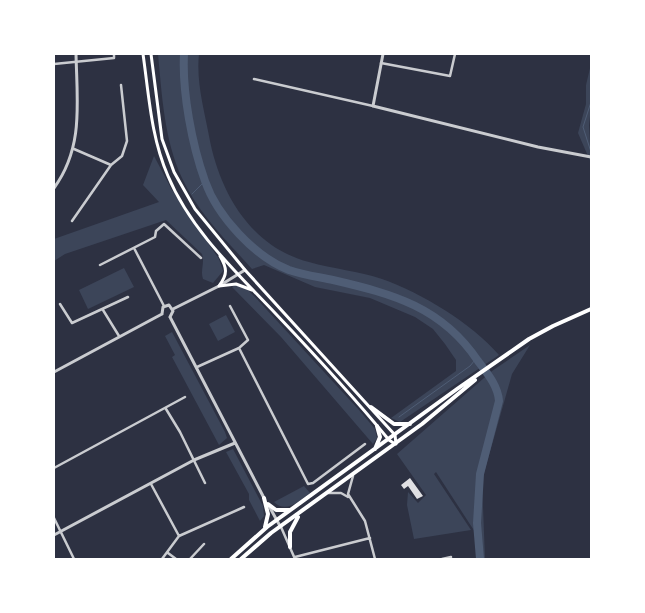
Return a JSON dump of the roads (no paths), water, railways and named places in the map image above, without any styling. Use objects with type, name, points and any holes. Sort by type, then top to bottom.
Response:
[{"type":"highway","points":[[230,559],[263,530],[493,365],[553,326],[591,309]]},
{"type":"highway","points":[[241,559],[281,527],[396,444],[465,390],[482,373]]},
{"type":"highway","points":[[371,407],[394,424],[412,423]]},
{"type":"highway","points":[[374,451],[380,437],[377,426]]},
{"type":"highway","points":[[263,530],[268,514],[264,498]]},
{"type":"highway","points":[[268,504],[276,510],[293,510]]},
{"type":"highway","points":[[290,547],[291,528],[304,511]]},
{"type":"main road","points":[[143,54],[151,122],[162,162],[185,209],[238,274],[389,440],[396,444]]},
{"type":"main road","points":[[151,54],[162,139],[174,172],[206,224],[245,270],[371,407],[395,435],[396,444]]},
{"type":"main road","points":[[217,249],[227,269],[226,276],[219,286]]},
{"type":"main road","points":[[219,286],[240,284],[260,297]]},
{"type":"street","points":[[54,188],[64,175],[74,149],[78,126],[76,54]]},
{"type":"street","points":[[54,64],[114,58],[114,54]]},
{"type":"street","points":[[372,106],[383,54]]},
{"type":"street","points":[[381,63],[450,76],[455,54]]},
{"type":"street","points":[[254,79],[538,147],[590,157]]},
{"type":"street","points":[[72,221],[111,165],[122,156],[126,141],[121,85]]},
{"type":"street","points":[[74,149],[111,165]]},
{"type":"street","points":[[100,265],[155,237],[156,231],[164,224],[201,258]]},
{"type":"street","points":[[134,248],[164,306]]},
{"type":"street","points":[[245,270],[219,286],[173,309],[170,317],[281,527],[295,558],[370,538]]},
{"type":"street","points":[[60,304],[72,324],[128,296]]},
{"type":"street","points":[[164,306],[169,305],[173,309]]},
{"type":"street","points":[[162,314],[161,310],[164,306]]},
{"type":"street","points":[[197,367],[239,348],[248,340],[230,306]]},
{"type":"street","points":[[103,310],[119,336]]},
{"type":"street","points":[[162,314],[164,317],[170,317]]},
{"type":"street","points":[[54,372],[162,314]]},
{"type":"street","points":[[239,348],[308,484],[313,483],[365,444]]},
{"type":"street","points":[[54,468],[166,409],[185,396]]},
{"type":"street","points":[[166,409],[205,483]]},
{"type":"street","points":[[54,535],[194,460],[235,443]]},
{"type":"street","points":[[353,474],[347,491],[349,498],[365,521],[375,559]]},
{"type":"street","points":[[151,484],[178,536]]},
{"type":"street","points":[[328,493],[341,493],[349,498]]},
{"type":"street","points":[[162,559],[178,536],[244,507]]},
{"type":"street","points":[[54,518],[74,559]]},
{"type":"street","points":[[190,559],[204,544]]},
{"type":"street","points":[[168,552],[176,559]]},
{"type":"street","points":[[442,559],[451,557]]},
{"type":"waterway","points":[[184,54],[186,101],[200,167],[218,208],[239,234],[263,256],[289,270],[376,291],[432,315],[464,343],[492,380],[497,390],[499,401],[480,474],[477,523],[480,559]]},
{"type":"waterway","points":[[591,102],[583,127],[591,152]]},
{"type":"waterway","points":[[192,194],[205,181]]},
{"type":"waterway","points":[[399,417],[470,366],[475,360],[475,356]]}]
